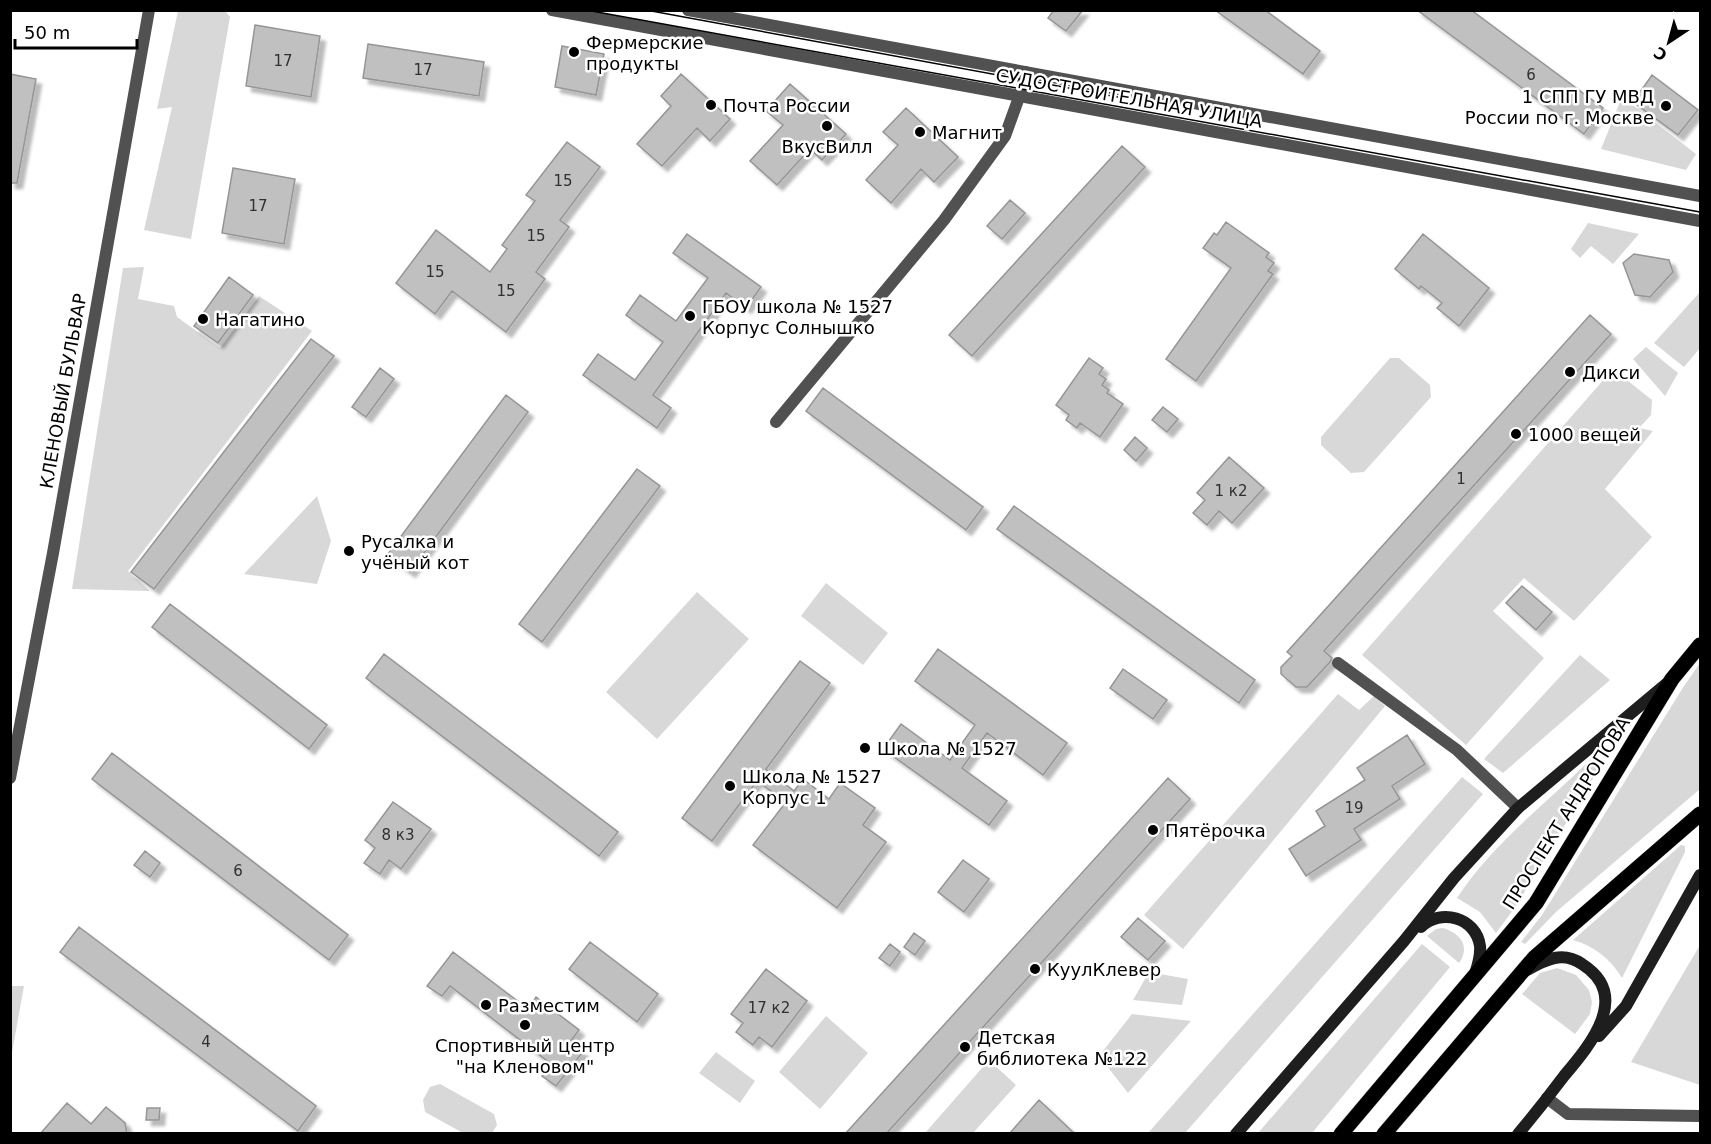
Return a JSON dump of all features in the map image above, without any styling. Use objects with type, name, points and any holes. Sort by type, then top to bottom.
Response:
[{"type":"main road","name":"ПРОСПЕКТ АНДРОПОВА","points":[[1341,1134],[1536,903],[1672,679],[1701,645]]},
{"type":"main road","points":[[1236,1134],[1404,941],[1454,878],[1518,808],[1672,679]]},
{"type":"main road","points":[[1384,1134],[1534,958],[1701,814]]},
{"type":"main road","points":[[1518,1134],[1587,1047],[1626,1005],[1701,875]]},
{"type":"main road","points":[[1404,941],[1432,918],[1447,916],[1463,921],[1474,931],[1480,946],[1480,959],[1471,982]]},
{"type":"main road","points":[[1521,973],[1544,960],[1556,957],[1578,961],[1595,974],[1601,982],[1605,1000],[1601,1024],[1587,1047]]},
{"type":"street","name":"КЛЕНОВЫЙ БУЛЬВАР","points":[[10,778],[56,539],[149,10]]},
{"type":"street","name":"СУДОСТРОИТЕЛЬНАЯ УЛИЦА","points":[[552,10],[1701,221]]},
{"type":"street","name":"СУДОСТРОИТЕЛЬНАЯ УЛИЦА","points":[[688,10],[1701,195]]},
{"type":"street","points":[[776,422],[944,220],[1005,136],[1025,72]]},
{"type":"street","points":[[1338,663],[1457,750],[1518,808]]},
{"type":"street","points":[[1547,1098],[1568,1113],[1701,1116]]},
{"type":"shaded area","points":[[178,11],[225,11],[230,17],[191,239],[144,230],[172,107],[157,109]]},
{"type":"shaded area","points":[[1622,97],[1696,154],[1686,170],[1601,149]]},
{"type":"shaded area","points":[[1588,223],[1639,234],[1613,264],[1591,246],[1580,258],[1571,249]]},
{"type":"shaded area","points":[[144,267],[138,299],[174,306],[177,317],[220,348],[259,296],[312,331],[128,571],[150,591],[72,589],[123,268]]},
{"type":"shaded area","points":[[1700,292],[1700,348],[1684,367],[1654,343]]},
{"type":"shaded area","points":[[1646,347],[1678,373],[1665,396],[1633,359]]},
{"type":"shaded area","points":[[1390,358],[1399,358],[1430,385],[1431,397],[1364,472],[1351,473],[1321,445],[1321,437]]},
{"type":"shaded area","points":[[1613,369],[1652,400],[1651,415],[1639,428],[1653,431],[1605,489],[1652,537],[1574,621],[1524,578],[1493,611],[1544,658],[1466,745],[1362,655]]},
{"type":"shaded area","points":[[317,496],[331,541],[317,584],[244,574]]},
{"type":"shaded area","points":[[826,583],[888,633],[863,665],[801,616]]},
{"type":"shaded area","points":[[697,592],[749,639],[657,739],[606,692]]},
{"type":"shaded area","points":[[1580,655],[1610,680],[1503,773],[1484,759]]},
{"type":"shaded area","points":[[1700,663],[1700,789],[1556,912],[1525,944],[1521,942],[1542,915]]},
{"type":"shaded area","points":[[1338,694],[1359,710],[1374,696],[1385,706],[1183,949],[1144,915]]},
{"type":"shaded area","points":[[1596,756],[1602,760],[1601,765],[1516,906],[1496,933],[1480,912],[1457,898],[1471,878],[1503,842]]},
{"type":"shaded area","points":[[1462,777],[1483,794],[1185,1133],[1148,1133]]},
{"type":"shaded area","points":[[1681,845],[1685,846],[1685,852],[1622,978],[1601,954],[1573,940]]},
{"type":"shaded area","points":[[1443,928],[1454,933],[1462,941],[1464,951],[1459,963],[1427,936],[1436,929]]},
{"type":"shaded area","points":[[1422,944],[1450,967],[1312,1133],[1258,1133]]},
{"type":"shaded area","points":[[1700,945],[1700,1085],[1631,1062]]},
{"type":"shaded area","points":[[1557,968],[1576,975],[1589,990],[1592,1002],[1590,1014],[1575,1034],[1522,994],[1540,973]]},
{"type":"shaded area","points":[[1149,972],[1188,979],[1182,1005],[1133,1000]]},
{"type":"shaded area","points":[[10,986],[24,986],[11,1058]]},
{"type":"shaded area","points":[[1132,1014],[1191,1021],[1128,1093],[1099,1056]]},
{"type":"shaded area","points":[[826,1016],[868,1053],[820,1109],[779,1072]]},
{"type":"shaded area","points":[[716,1052],[755,1081],[740,1103],[699,1073]]},
{"type":"shaded area","points":[[989,1060],[1016,1085],[973,1133],[925,1133]]},
{"type":"shaded area","points":[[440,1084],[494,1114],[497,1125],[492,1133],[463,1133],[425,1112],[423,1100],[430,1087]]},
{"type":"building","points":[[1054,10],[1083,10],[1066,31],[1048,18]]},
{"type":"building","points":[[1215,10],[1265,10],[1320,51],[1303,74]]},
{"type":"building","points":[[1417,10],[1471,10],[1603,108],[1584,134]]},
{"type":"building","points":[[255,25],[320,36],[311,97],[246,86]]},
{"type":"building","points":[[368,44],[484,62],[479,96],[363,78]]},
{"type":"building","points":[[562,46],[604,54],[596,95],[555,87]]},
{"type":"building","points":[[10,74],[36,79],[17,183],[10,183]]},
{"type":"building","points":[[681,74],[730,119],[710,141],[697,128],[662,166],[637,144],[671,106],[661,96]]},
{"type":"building","name":"1 СПП ГУ МВД России по г. Москве","points":[[1652,75],[1698,110],[1678,135],[1633,102]]},
{"type":"building","points":[[790,84],[846,134],[822,160],[810,149],[777,185],[750,161],[783,125],[766,111]]},
{"type":"building","points":[[906,108],[958,157],[934,182],[921,169],[891,203],[866,180],[898,145],[883,132]]},
{"type":"building","points":[[567,142],[600,167],[560,220],[569,227],[536,272],[545,279],[506,332],[452,291],[435,314],[396,283],[436,230],[490,272],[507,249],[502,245],[535,201],[526,195]]},
{"type":"building","points":[[1122,146],[1145,167],[972,356],[949,335]]},
{"type":"building","points":[[233,168],[295,179],[284,244],[222,233]]},
{"type":"building","points":[[1010,200],[1025,213],[1002,239],[987,226]]},
{"type":"building","points":[[1226,222],[1269,253],[1266,257],[1274,263],[1268,271],[1273,274],[1196,381],[1166,359],[1231,268],[1203,248],[1214,233],[1217,235]]},
{"type":"building","points":[[687,234],[761,287],[746,308],[726,293],[653,395],[671,408],[657,428],[583,375],[598,354],[635,380],[663,342],[626,315],[640,295],[676,321],[708,278],[673,253]]},
{"type":"building","points":[[1423,234],[1489,288],[1459,326],[1437,308],[1442,303],[1421,286],[1419,289],[1395,269]]},
{"type":"building","points":[[1634,254],[1669,260],[1673,272],[1650,297],[1635,295],[1623,263]]},
{"type":"building","points":[[229,277],[253,295],[218,343],[194,326]]},
{"type":"building","points":[[1590,315],[1611,334],[1324,651],[1332,658],[1330,662],[1307,687],[1296,687],[1281,674],[1281,667],[1292,656],[1287,652]]},
{"type":"building","points":[[311,339],[334,356],[154,589],[131,572]]},
{"type":"building","points":[[1089,358],[1103,368],[1099,374],[1106,379],[1102,385],[1109,390],[1107,393],[1123,404],[1100,437],[1080,423],[1077,428],[1066,420],[1069,415],[1056,405]]},
{"type":"building","points":[[380,368],[394,379],[366,417],[352,407]]},
{"type":"building","points":[[823,388],[983,507],[966,530],[806,411]]},
{"type":"building","points":[[506,395],[528,412],[410,572],[387,555]]},
{"type":"building","points":[[1163,407],[1178,419],[1167,432],[1152,420]]},
{"type":"building","points":[[1135,437],[1147,448],[1136,461],[1124,450]]},
{"type":"building","points":[[1229,457],[1264,488],[1232,523],[1219,511],[1207,525],[1193,513],[1205,500],[1197,493]]},
{"type":"building","points":[[637,469],[660,486],[542,642],[519,624]]},
{"type":"building","points":[[1014,506],[1255,680],[1239,703],[997,529]]},
{"type":"building","points":[[1522,586],[1552,612],[1536,630],[1506,603]]},
{"type":"building","points":[[170,604],[327,725],[309,749],[152,627]]},
{"type":"building","points":[[938,649],[1067,743],[1043,775],[987,733],[962,768],[1007,801],[989,825],[883,749],[901,724],[950,760],[975,725],[915,681]]},
{"type":"building","points":[[384,654],[618,832],[599,856],[366,678]]},
{"type":"building","name":"Школа № 1527 Корпус 1","points":[[800,661],[830,683],[766,769],[794,791],[803,779],[829,799],[840,783],[875,808],[863,825],[886,842],[837,908],[753,845],[786,802],[757,781],[712,841],[682,818]]},
{"type":"building","points":[[1123,669],[1167,700],[1153,719],[1110,688]]},
{"type":"building","points":[[1407,735],[1425,764],[1392,786],[1400,799],[1354,829],[1361,840],[1306,876],[1289,849],[1325,826],[1316,811],[1365,780],[1357,768]]},
{"type":"building","points":[[112,753],[348,935],[329,960],[92,779]]},
{"type":"building","points":[[1168,778],[1190,799],[965,1047],[886,1134],[845,1134]]},
{"type":"building","points":[[393,802],[431,829],[401,869],[389,860],[380,874],[364,863],[375,848],[365,840]]},
{"type":"building","points":[[145,851],[160,863],[150,877],[134,865]]},
{"type":"building","points":[[963,860],[989,879],[964,912],[938,892]]},
{"type":"building","points":[[1138,918],[1165,941],[1148,960],[1121,937]]},
{"type":"building","points":[[79,927],[316,1106],[298,1131],[60,952]]},
{"type":"building","points":[[914,933],[925,941],[915,955],[904,947]]},
{"type":"building","points":[[590,942],[658,994],[637,1022],[569,969]]},
{"type":"building","points":[[890,944],[900,952],[890,966],[879,958]]},
{"type":"building","name":"Спортивный центр \"на Кленовом\"","points":[[453,952],[528,1009],[536,997],[579,1030],[570,1042],[583,1052],[556,1086],[542,1076],[551,1064],[450,986],[442,996],[427,986]]},
{"type":"building","points":[[766,969],[807,1001],[772,1047],[759,1037],[753,1045],[736,1032],[743,1023],[731,1014]]},
{"type":"building","points":[[1039,1100],[1075,1134],[1009,1134]]},
{"type":"building","points":[[67,1103],[91,1124],[106,1107],[125,1123],[127,1134],[40,1134]]},
{"type":"building","points":[[147,1108],[160,1108],[159,1120],[146,1120]]},
{"type":"tram line","points":[[586,10],[1700,212]]},
{"type":"tram line","points":[[646,10],[1128,99]]},
{"type":"place","name":"Фермерские продукты","points":[[574,52]]},
{"type":"place","name":"Почта России","points":[[711,105]]},
{"type":"place","name":"1 СПП ГУ МВД России по г. Москве","points":[[1666,106]]},
{"type":"place","name":"ВкусВилл","points":[[827,126]]},
{"type":"place","name":"Магнит","points":[[920,132]]},
{"type":"place","name":"ГБОУ школа № 1527 Корпус Солнышко","points":[[690,316]]},
{"type":"place","name":"Нагатино","points":[[203,319]]},
{"type":"place","name":"Дикси","points":[[1570,372]]},
{"type":"place","name":"1000 вещей","points":[[1516,434]]},
{"type":"place","name":"Русалка и учёный кот","points":[[349,551]]},
{"type":"place","name":"Школа № 1527","points":[[865,748]]},
{"type":"place","name":"Школа № 1527 Корпус 1","points":[[730,786]]},
{"type":"place","name":"Пятёрочка","points":[[1153,830]]},
{"type":"place","name":"КуулКлевер","points":[[1035,969]]},
{"type":"place","name":"Разместим","points":[[486,1005]]},
{"type":"place","name":"Спортивный центр \"на Кленовом\"","points":[[525,1025]]},
{"type":"place","name":"Детская библиотека №122","points":[[965,1047]]}]
